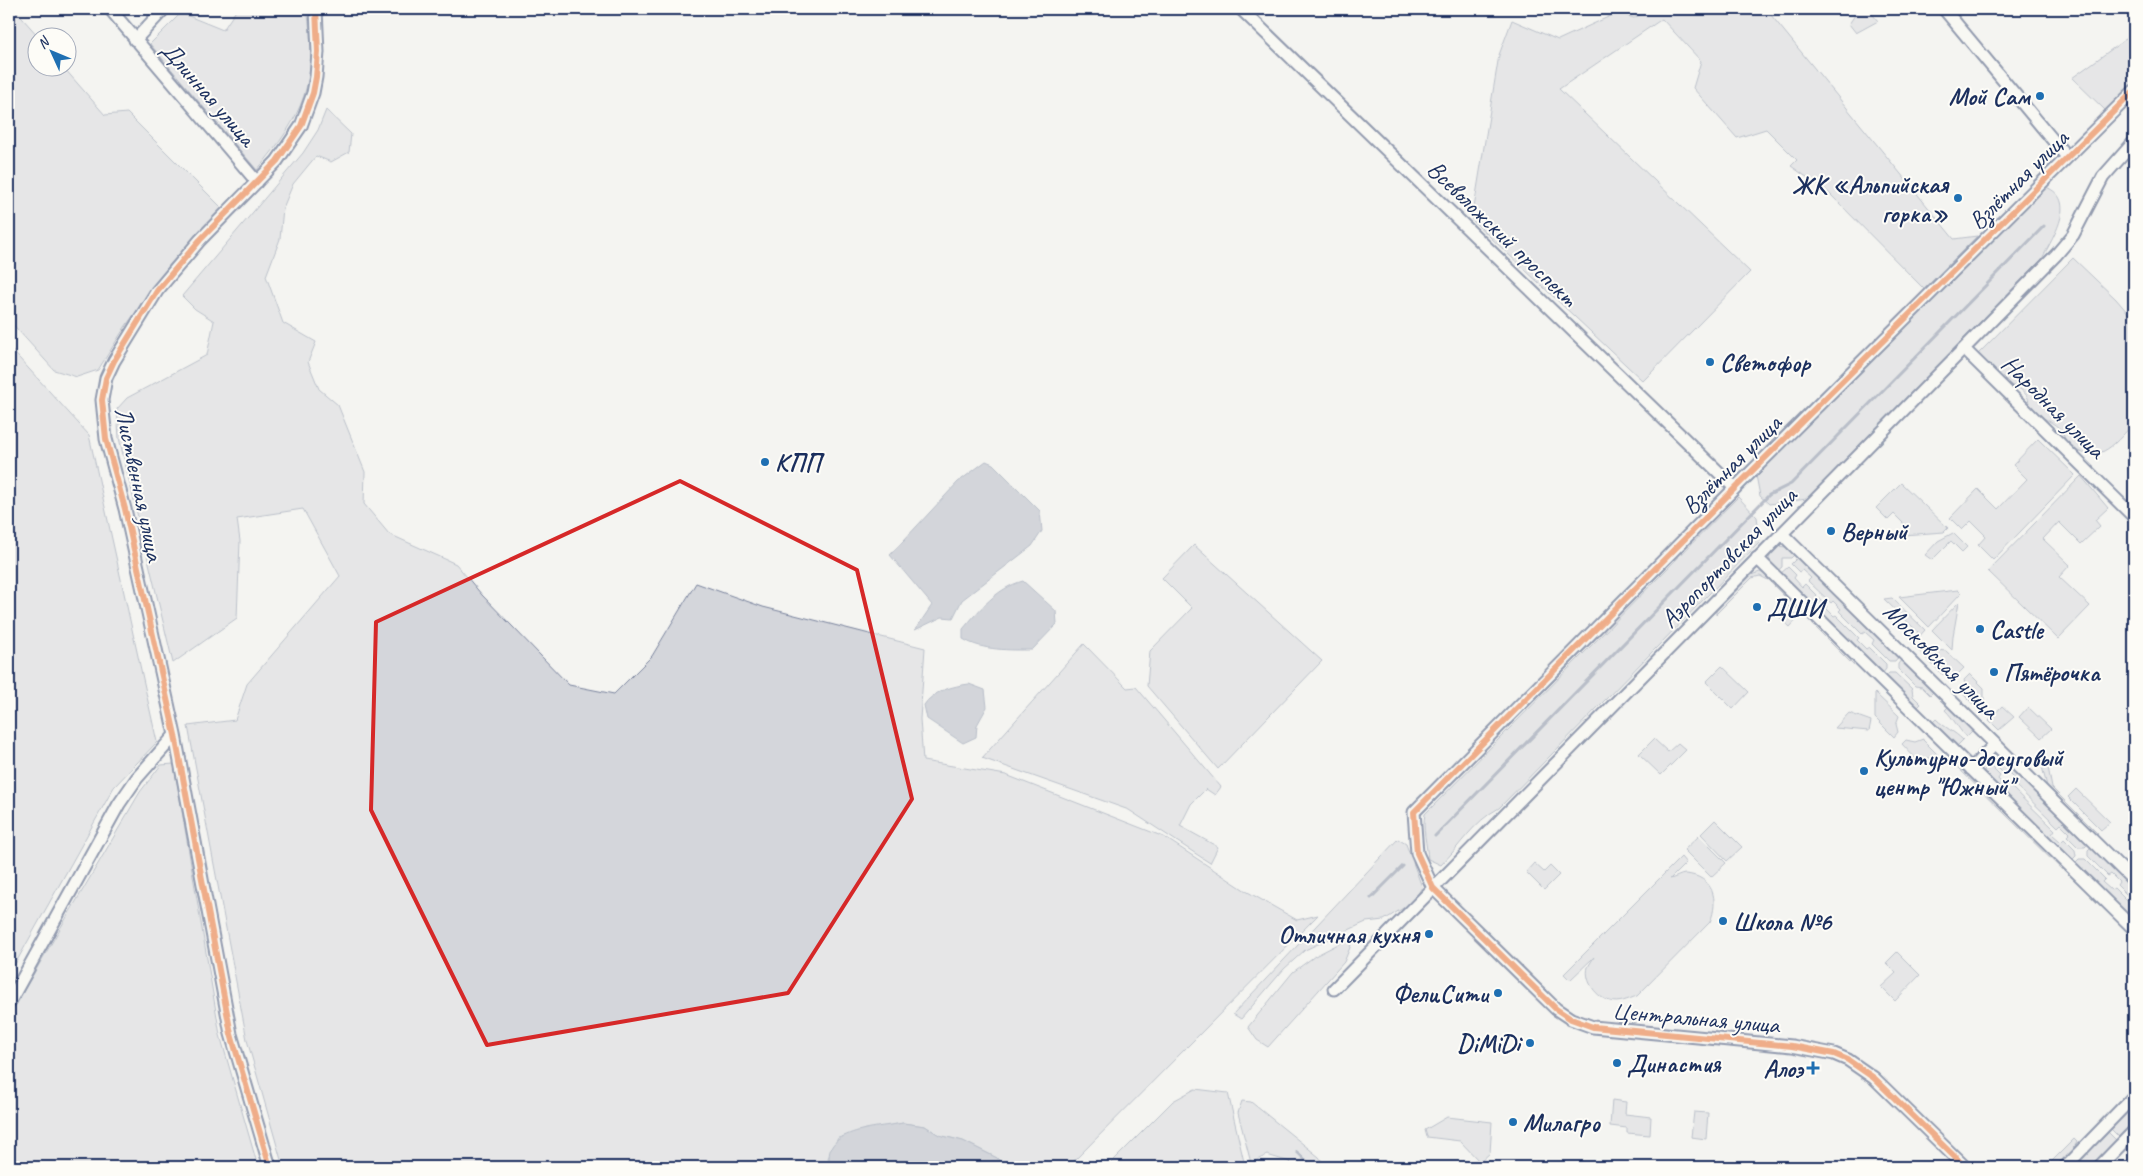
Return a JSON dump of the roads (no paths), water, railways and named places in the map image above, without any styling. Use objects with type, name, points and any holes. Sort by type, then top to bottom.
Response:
[{"type":"street","name":"Длинная улица","points":[[110,9],[257,182]]},
{"type":"street","points":[[135,40],[164,9]]},
{"type":"street","name":"Лиственная улица","points":[[270,1167],[231,1034],[175,735],[125,509],[106,439],[102,400],[106,378],[114,362],[157,291],[200,240],[257,182],[292,141],[308,111],[316,77],[318,52],[316,9]]},
{"type":"street","name":"Всеволожский проспект","points":[[1241,9],[1734,488]]},
{"type":"street","points":[[1944,9],[2068,157]]},
{"type":"street","name":"Взлётная улица","points":[[1433,888],[1417,853],[1414,812],[1734,488],[2134,91]]},
{"type":"street","name":"Аэропортовская улица","points":[[1334,989],[2066,244],[2079,224],[2103,177],[2134,142]]},
{"type":"street","name":"Народная улица","points":[[1964,349],[2134,516]]},
{"type":"street","name":"Московская улица","points":[[1782,534],[2134,881]]},
{"type":"street","points":[[1758,558],[2134,929]]},
{"type":"street","points":[[9,1003],[119,804],[137,778],[175,735]]},
{"type":"street","points":[[1971,768],[1995,744]]},
{"type":"street","name":"Центральная улица","points":[[1433,888],[1548,1003],[1571,1018],[1593,1027],[1802,1047],[1834,1054],[1848,1060],[1874,1078],[1965,1167]]},
{"type":"street","points":[[2065,1167],[2134,1096]]},
{"type":"street","points":[[2099,1167],[2134,1131]]},
{"type":"water","points":[[986,461],[993,464],[1040,511],[1042,531],[1032,546],[962,600],[953,618],[942,617],[915,630],[932,605],[890,555],[958,482]]},
{"type":"water","points":[[1023,581],[1056,611],[1057,624],[1032,650],[988,648],[963,639],[963,629],[983,607],[997,594]]},
{"type":"water","points":[[969,684],[985,690],[987,707],[977,725],[976,737],[963,743],[927,719],[924,705],[938,693]]},
{"type":"water","points":[[903,1123],[925,1126],[939,1135],[963,1141],[997,1158],[1004,1167],[831,1167],[829,1154],[833,1145],[841,1138],[865,1129]]},
{"type":"waterway","points":[[1435,836],[1769,495],[1791,484],[2044,226]]},
{"type":"waterway","points":[[1371,898],[1403,866]]},
{"type":"waterway","points":[[1297,1152],[1313,1167]]},
{"type":"place","name":"Мой Сам","points":[[2040,96]]},
{"type":"place","name":"ЖК «Альпийская горка»","points":[[1958,198]]},
{"type":"place","name":"Светофор","points":[[1710,362]]},
{"type":"place","name":"КПП","points":[[765,462]]},
{"type":"place","name":"Верный","points":[[1831,531]]},
{"type":"place","name":"ДШИ","points":[[1757,607]]},
{"type":"place","name":"Castle","points":[[1980,629]]},
{"type":"place","name":"Пятёрочка","points":[[1994,672]]},
{"type":"place","name":"Культурно-досуговый центр \"Южный\"","points":[[1864,771]]},
{"type":"place","name":"Школа №6","points":[[1723,921]]},
{"type":"place","name":"Отличная кухня","points":[[1429,934]]},
{"type":"place","name":"ФелиСити","points":[[1498,993]]},
{"type":"place","name":"DiMiDi","points":[[1530,1043]]},
{"type":"place","name":"Династия","points":[[1617,1063]]},
{"type":"place","name":"Алоэ","points":[[1813,1068]]},
{"type":"place","name":"Милагро","points":[[1513,1122]]}]
